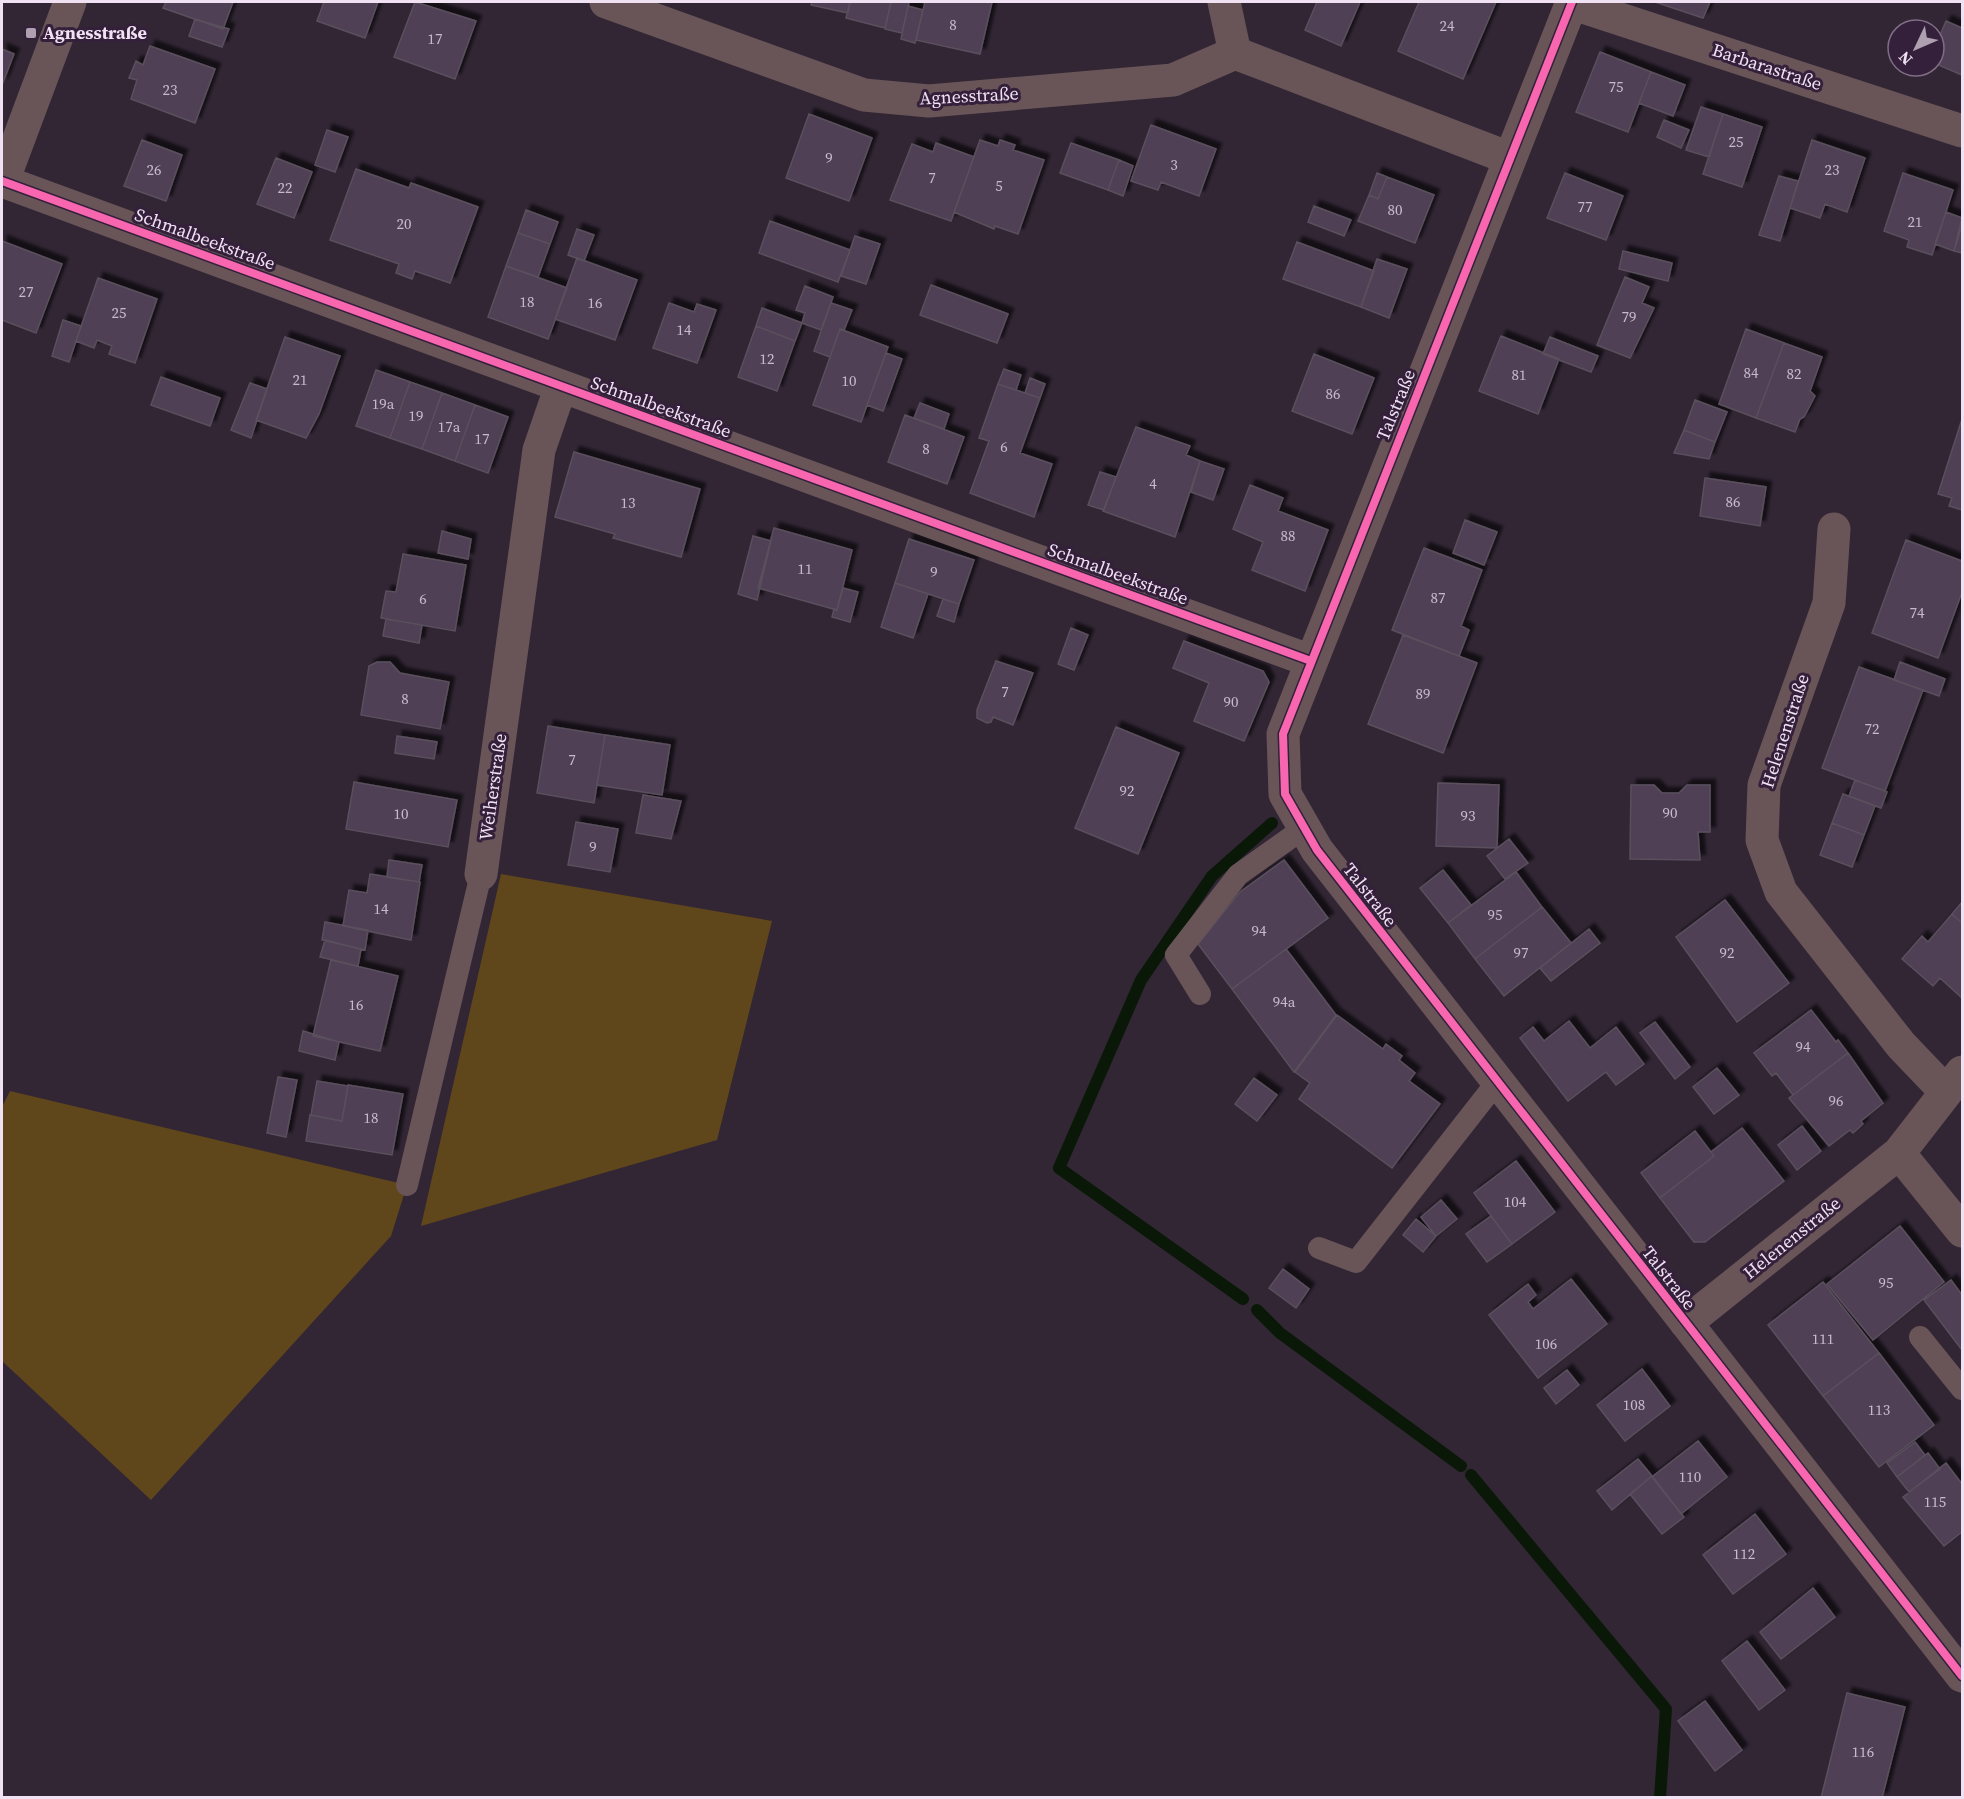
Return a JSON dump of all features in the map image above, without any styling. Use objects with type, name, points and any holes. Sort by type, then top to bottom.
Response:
[{"type":"street","points":[[2,181],[70,2]]},
{"type":"street","name":"Agnesstraße","points":[[606,2],[864,95],[929,101],[1173,80],[1235,53]]},
{"type":"street","points":[[1224,2],[1235,53],[1509,159]]},
{"type":"street","name":"Barbarastraße","points":[[1571,2],[1962,131]]},
{"type":"street","name":"Talstraße","points":[[1571,2],[1283,734],[1285,794],[1317,850],[1962,1676]]},
{"type":"street","name":"Schmalbeekstraße","points":[[2,181],[1311,661]]},
{"type":"street","name":"Weiherstraße","points":[[481,874],[539,450],[561,386]]},
{"type":"street","name":"Helenenstraße","points":[[1686,1323],[1899,1153],[1954,1081],[1901,1045],[1781,892],[1762,840],[1764,784],[1829,603],[1834,529]]},
{"type":"street","points":[[1899,1153],[1962,1231]]},
{"type":"lane","points":[[1200,994],[1176,955],[1238,875],[1304,828]]},
{"type":"lane","name":"Weiherstraße","points":[[406,1185],[481,874]]},
{"type":"lane","points":[[1319,1248],[1356,1262],[1497,1082]]},
{"type":"lane","points":[[1920,1337],[1962,1389]]},
{"type":"shaded area","points":[[501,874],[772,921],[717,1140],[421,1226]]},
{"type":"shaded area","points":[[10,1091],[407,1185],[391,1236],[151,1500],[2,1361],[2,1107]]},
{"type":"building","points":[[166,2],[233,2],[223,29],[163,8]]},
{"type":"building","points":[[324,2],[378,2],[365,38],[317,21]]},
{"type":"building","points":[[415,2],[476,21],[455,79],[394,57]]},
{"type":"building","points":[[812,2],[850,2],[848,13],[811,5]]},
{"type":"building","points":[[850,2],[891,2],[885,28],[846,18]]},
{"type":"building","points":[[891,2],[909,2],[902,33],[885,29]]},
{"type":"building","points":[[925,2],[992,2],[980,54],[916,40]]},
{"type":"building","points":[[1317,2],[1360,2],[1341,46],[1305,30]]},
{"type":"building","points":[[1419,2],[1496,2],[1463,79],[1398,51]]},
{"type":"building","points":[[1655,2],[1710,2],[1703,18]]},
{"type":"building","points":[[908,6],[923,10],[915,43],[901,39]]},
{"type":"building","points":[[195,19],[229,29],[222,47],[189,36]]},
{"type":"building","points":[[1946,21],[1962,28],[1962,75],[1946,68]]},
{"type":"building","points":[[150,46],[215,69],[195,123],[131,99],[137,80],[129,78],[136,61],[143,65]]},
{"type":"building","points":[[2,49],[14,54],[2,85]]},
{"type":"building","points":[[1600,52],[1651,72],[1628,132],[1576,112]]},
{"type":"building","points":[[1651,72],[1685,85],[1673,116],[1639,103]]},
{"type":"building","points":[[1701,107],[1723,114],[1709,157],[1686,150]]},
{"type":"building","points":[[809,114],[872,138],[849,201],[786,178]]},
{"type":"building","points":[[1723,114],[1762,127],[1742,187],[1703,174]]},
{"type":"building","points":[[1664,120],[1689,130],[1681,148],[1657,137]]},
{"type":"building","points":[[1151,125],[1216,149],[1199,196],[1161,182],[1158,190],[1131,181]]},
{"type":"building","points":[[327,130],[348,137],[335,172],[315,165]]},
{"type":"building","points":[[142,140],[182,155],[166,201],[124,186]]},
{"type":"building","points":[[980,140],[998,146],[1000,140],[1015,145],[1013,150],[1044,160],[1018,234],[995,226],[994,229],[954,212]]},
{"type":"building","points":[[1812,140],[1865,158],[1847,212],[1825,204],[1820,218],[1790,208]]},
{"type":"building","points":[[936,143],[974,157],[951,221],[890,200],[912,144],[933,152]]},
{"type":"building","points":[[1071,143],[1119,160],[1108,190],[1060,173]]},
{"type":"building","points":[[276,158],[312,172],[294,218],[257,204]]},
{"type":"building","points":[[1119,160],[1133,166],[1123,196],[1108,190]]},
{"type":"building","points":[[356,169],[409,188],[411,183],[478,207],[450,283],[415,271],[412,279],[396,273],[399,264],[330,240]]},
{"type":"building","points":[[1377,173],[1387,177],[1378,199],[1369,195]]},
{"type":"building","points":[[1565,173],[1623,196],[1606,240],[1547,218]]},
{"type":"building","points":[[1903,173],[1953,190],[1932,255],[1907,247],[1909,240],[1884,231]]},
{"type":"building","points":[[1779,176],[1798,181],[1780,241],[1759,235]]},
{"type":"building","points":[[1387,177],[1434,195],[1415,243],[1358,221],[1369,195],[1378,199]]},
{"type":"building","points":[[1314,206],[1351,220],[1344,236],[1308,222]]},
{"type":"building","points":[[526,210],[558,222],[550,244],[518,233]]},
{"type":"building","points":[[1946,212],[1962,218],[1954,251],[1935,244]]},
{"type":"building","points":[[770,221],[850,250],[838,282],[759,253]]},
{"type":"building","points":[[1962,225],[1962,253],[1954,251]]},
{"type":"building","points":[[577,229],[594,235],[584,261],[568,255]]},
{"type":"building","points":[[518,233],[550,244],[538,277],[506,266]]},
{"type":"building","points":[[855,236],[880,244],[866,284],[841,276]]},
{"type":"building","points":[[2,241],[62,264],[36,333],[2,320]]},
{"type":"building","points":[[1297,242],[1374,271],[1361,307],[1283,279]]},
{"type":"building","points":[[1623,251],[1672,263],[1668,281],[1619,269]]},
{"type":"building","points":[[577,258],[637,280],[615,340],[555,319]]},
{"type":"building","points":[[1377,259],[1407,269],[1389,318],[1361,307]]},
{"type":"building","points":[[506,266],[567,288],[548,339],[488,317]]},
{"type":"building","points":[[1625,277],[1649,287],[1642,303],[1654,308],[1630,358],[1597,345]]},
{"type":"building","points":[[98,278],[157,299],[135,363],[109,354],[112,346],[97,340],[94,348],[76,341]]},
{"type":"building","points":[[931,285],[1008,314],[997,343],[920,315]]},
{"type":"building","points":[[805,286],[833,297],[821,330],[802,323],[805,313],[796,310]]},
{"type":"building","points":[[669,303],[694,312],[697,304],[716,310],[697,363],[653,348]]},
{"type":"building","points":[[831,303],[852,310],[844,330],[840,329],[830,357],[814,351]]},
{"type":"building","points":[[762,308],[802,323],[795,341],[756,326]]},
{"type":"building","points":[[63,320],[81,326],[69,362],[52,356]]},
{"type":"building","points":[[756,326],[795,341],[777,391],[738,377]]},
{"type":"building","points":[[840,329],[888,347],[861,422],[813,405]]},
{"type":"building","points":[[1746,329],[1784,343],[1756,418],[1719,404]]},
{"type":"building","points":[[1501,336],[1559,359],[1538,414],[1479,391]]},
{"type":"building","points":[[285,337],[340,356],[319,414],[306,438],[256,420]]},
{"type":"building","points":[[1550,337],[1598,356],[1591,372],[1543,354]]},
{"type":"building","points":[[1784,343],[1822,357],[1810,391],[1815,396],[1804,417],[1800,419],[1795,432],[1756,418]]},
{"type":"building","points":[[886,353],[902,359],[883,411],[867,405]]},
{"type":"building","points":[[1314,354],[1374,378],[1352,434],[1292,411]]},
{"type":"building","points":[[1004,369],[1021,375],[1016,390],[998,384]]},
{"type":"building","points":[[376,370],[410,382],[390,438],[356,426]]},
{"type":"building","points":[[161,377],[220,398],[210,426],[151,405]]},
{"type":"building","points":[[1030,378],[1045,384],[1040,398],[1025,393]]},
{"type":"building","points":[[410,382],[442,393],[422,449],[390,438]]},
{"type":"building","points":[[250,383],[267,389],[251,438],[231,430]]},
{"type":"building","points":[[998,384],[1040,398],[1020,453],[1052,464],[1034,517],[970,493],[989,441],[979,438]]},
{"type":"building","points":[[442,393],[475,405],[455,461],[422,449]]},
{"type":"building","points":[[1695,400],[1727,412],[1715,442],[1684,430]]},
{"type":"building","points":[[920,403],[949,414],[944,429],[914,418]]},
{"type":"building","points":[[475,405],[508,417],[488,473],[455,461]]},
{"type":"building","points":[[905,415],[964,437],[947,484],[888,462]]},
{"type":"building","points":[[1962,419],[1962,510],[1949,506],[1952,498],[1938,494]]},
{"type":"building","points":[[1136,427],[1190,446],[1186,455],[1200,461],[1175,537],[1103,511]]},
{"type":"building","points":[[1684,430],[1715,442],[1709,459],[1674,453]]},
{"type":"building","points":[[574,452],[700,489],[681,557],[613,538],[615,534],[555,517]]},
{"type":"building","points":[[1200,461],[1224,469],[1213,500],[1191,492]]},
{"type":"building","points":[[1100,472],[1116,477],[1104,510],[1088,505]]},
{"type":"building","points":[[1705,478],[1766,487],[1760,526],[1700,516]]},
{"type":"building","points":[[1250,485],[1283,498],[1278,511],[1328,530],[1305,591],[1252,570],[1263,542],[1233,529]]},
{"type":"building","points":[[1465,520],[1497,532],[1484,565],[1453,553]]},
{"type":"building","points":[[774,528],[852,550],[837,610],[758,588]]},
{"type":"building","points":[[442,531],[471,539],[468,559],[438,553]]},
{"type":"building","points":[[753,536],[771,541],[757,600],[738,594]]},
{"type":"building","points":[[909,539],[974,560],[959,604],[895,583]]},
{"type":"building","points":[[1906,540],[1962,561],[1962,592],[1938,658],[1872,633]]},
{"type":"building","points":[[1424,548],[1482,570],[1461,626],[1469,630],[1459,656],[1392,630]]},
{"type":"building","points":[[403,554],[466,565],[455,631],[381,618],[386,591],[396,592]]},
{"type":"building","points":[[895,583],[928,594],[913,638],[881,627]]},
{"type":"building","points":[[843,588],[858,592],[850,622],[832,617],[834,609],[837,610]]},
{"type":"building","points":[[943,599],[959,604],[954,622],[937,616]]},
{"type":"building","points":[[386,619],[422,625],[419,643],[383,636]]},
{"type":"building","points":[[1071,628],[1088,635],[1074,670],[1058,664]]},
{"type":"building","points":[[1403,635],[1477,663],[1443,753],[1368,724]]},
{"type":"building","points":[[1184,641],[1263,671],[1269,682],[1244,741],[1194,721],[1209,683],[1173,668]]},
{"type":"building","points":[[996,661],[1033,673],[1013,725],[993,717],[991,722],[987,723],[977,718],[977,710]]},
{"type":"building","points":[[377,662],[390,662],[400,673],[449,682],[440,729],[361,715],[369,666]]},
{"type":"building","points":[[1900,662],[1945,679],[1939,696],[1894,680]]},
{"type":"building","points":[[1859,667],[1923,690],[1885,791],[1822,768]]},
{"type":"building","points":[[548,726],[605,735],[594,803],[537,793]]},
{"type":"building","points":[[1116,727],[1179,753],[1138,854],[1075,828]]},
{"type":"building","points":[[605,735],[670,745],[662,795],[597,785]]},
{"type":"building","points":[[397,736],[437,742],[434,759],[395,753]]},
{"type":"building","points":[[1855,780],[1887,792],[1881,808],[1849,796]]},
{"type":"building","points":[[354,782],[457,800],[448,847],[346,829]]},
{"type":"building","points":[[1438,783],[1499,785],[1497,848],[1436,846]]},
{"type":"building","points":[[1631,785],[1654,785],[1662,793],[1679,793],[1687,785],[1710,785],[1710,832],[1698,832],[1700,860],[1630,859]]},
{"type":"building","points":[[1843,794],[1875,806],[1864,835],[1832,823]]},
{"type":"building","points":[[643,795],[681,801],[671,839],[636,833]]},
{"type":"building","points":[[576,822],[618,829],[610,872],[568,865]]},
{"type":"building","points":[[1832,823],[1864,835],[1852,867],[1820,855]]},
{"type":"building","points":[[1509,839],[1528,863],[1505,879],[1487,856]]},
{"type":"building","points":[[389,860],[422,865],[419,882],[387,877]]},
{"type":"building","points":[[1284,860],[1328,918],[1232,989],[1198,944],[1240,892]]},
{"type":"building","points":[[1443,870],[1471,905],[1448,923],[1420,888]]},
{"type":"building","points":[[1516,872],[1542,907],[1475,959],[1448,923]]},
{"type":"building","points":[[370,874],[420,882],[411,940],[343,926],[349,890],[367,893]]},
{"type":"building","points":[[1725,900],[1789,983],[1737,1022],[1676,937]]},
{"type":"building","points":[[1962,902],[1962,923],[1952,914]]},
{"type":"building","points":[[1542,907],[1571,943],[1504,996],[1475,959]]},
{"type":"building","points":[[1952,914],[1962,923],[1962,998],[1940,978],[1933,986],[1902,959],[1922,936],[1928,942]]},
{"type":"building","points":[[325,922],[368,930],[365,950],[322,940]]},
{"type":"building","points":[[1589,929],[1600,943],[1551,981],[1540,968]]},
{"type":"building","points":[[325,940],[361,949],[358,966],[320,957]]},
{"type":"building","points":[[1286,949],[1336,1015],[1294,1072],[1232,989]]},
{"type":"building","points":[[331,960],[398,976],[380,1051],[313,1036]]},
{"type":"building","points":[[1811,1010],[1836,1042],[1838,1040],[1848,1053],[1793,1095],[1776,1073],[1772,1076],[1754,1053]]},
{"type":"building","points":[[1337,1015],[1383,1049],[1386,1044],[1402,1056],[1399,1060],[1415,1073],[1409,1081],[1440,1104],[1392,1168],[1299,1099],[1310,1083],[1295,1072]]},
{"type":"building","points":[[1569,1021],[1590,1048],[1616,1027],[1644,1064],[1616,1085],[1606,1072],[1568,1101],[1520,1038],[1533,1027],[1544,1041]]},
{"type":"building","points":[[1655,1022],[1690,1067],[1675,1079],[1640,1033]]},
{"type":"building","points":[[303,1031],[339,1042],[335,1060],[299,1051]]},
{"type":"building","points":[[1848,1053],[1883,1103],[1861,1121],[1863,1124],[1853,1133],[1850,1130],[1829,1146],[1789,1098]]},
{"type":"building","points":[[1717,1068],[1739,1095],[1714,1114],[1693,1087]]},
{"type":"building","points":[[278,1077],[297,1080],[286,1137],[267,1133]]},
{"type":"building","points":[[1254,1078],[1277,1095],[1257,1121],[1235,1104]]},
{"type":"building","points":[[317,1081],[348,1086],[342,1121],[311,1115]]},
{"type":"building","points":[[348,1085],[403,1094],[392,1155],[306,1141],[310,1115],[342,1121]]},
{"type":"building","points":[[1802,1126],[1821,1151],[1797,1170],[1778,1145]]},
{"type":"building","points":[[1742,1128],[1784,1181],[1705,1242],[1694,1242],[1660,1198],[1714,1156],[1711,1152]]},
{"type":"building","points":[[1695,1131],[1714,1156],[1660,1198],[1641,1173]]},
{"type":"building","points":[[1516,1161],[1555,1212],[1512,1244],[1474,1193]]},
{"type":"building","points":[[1441,1200],[1457,1219],[1436,1236],[1421,1217]]},
{"type":"building","points":[[1491,1216],[1512,1244],[1487,1262],[1466,1234]]},
{"type":"building","points":[[1416,1219],[1436,1236],[1423,1252],[1403,1235]]},
{"type":"building","points":[[1900,1226],[1944,1282],[1873,1340],[1827,1284]]},
{"type":"building","points":[[1283,1269],[1309,1289],[1296,1308],[1269,1288]]},
{"type":"building","points":[[1571,1279],[1607,1324],[1538,1378],[1489,1315],[1528,1284],[1536,1295],[1528,1302],[1533,1309]]},
{"type":"building","points":[[1951,1280],[1962,1295],[1962,1350],[1924,1300]]},
{"type":"building","points":[[1823,1282],[1879,1353],[1823,1396],[1768,1325]]},
{"type":"building","points":[[1879,1353],[1934,1425],[1879,1467],[1823,1396]]},
{"type":"building","points":[[1642,1369],[1670,1406],[1625,1441],[1597,1405]]},
{"type":"building","points":[[1567,1370],[1579,1385],[1556,1404],[1544,1388]]},
{"type":"building","points":[[1698,1441],[1727,1477],[1681,1514],[1652,1477]]},
{"type":"building","points":[[1915,1442],[1925,1455],[1897,1477],[1887,1463]]},
{"type":"building","points":[[1928,1453],[1940,1469],[1909,1492],[1897,1477]]},
{"type":"building","points":[[1638,1459],[1652,1476],[1612,1510],[1597,1491]]},
{"type":"building","points":[[1946,1463],[1962,1484],[1962,1532],[1944,1546],[1903,1497]]},
{"type":"building","points":[[1652,1476],[1684,1517],[1662,1534],[1630,1494]]},
{"type":"building","points":[[1755,1514],[1786,1554],[1733,1594],[1703,1555]]},
{"type":"building","points":[[1813,1588],[1835,1617],[1781,1659],[1760,1632]]},
{"type":"building","points":[[1747,1641],[1785,1690],[1759,1710],[1722,1661]]},
{"type":"building","points":[[1847,1693],[1905,1707],[1882,1798],[1821,1798]]},
{"type":"building","points":[[1705,1701],[1742,1750],[1715,1771],[1678,1721]]},
{"type":"waterway","points":[[1243,1299],[1059,1168],[1141,980],[1212,876],[1272,823]]},
{"type":"waterway","points":[[1257,1310],[1280,1333],[1461,1466]]},
{"type":"waterway","points":[[1471,1475],[1666,1709],[1660,1798]]},
{"type":"cycle path","points":[[1572,2],[1283,734],[1285,794],[1317,850],[1962,1676]]},
{"type":"cycle path","points":[[2,181],[1311,661]]},
{"type":"place","name":"Agnesstraße","points":[[31,33]]}]
